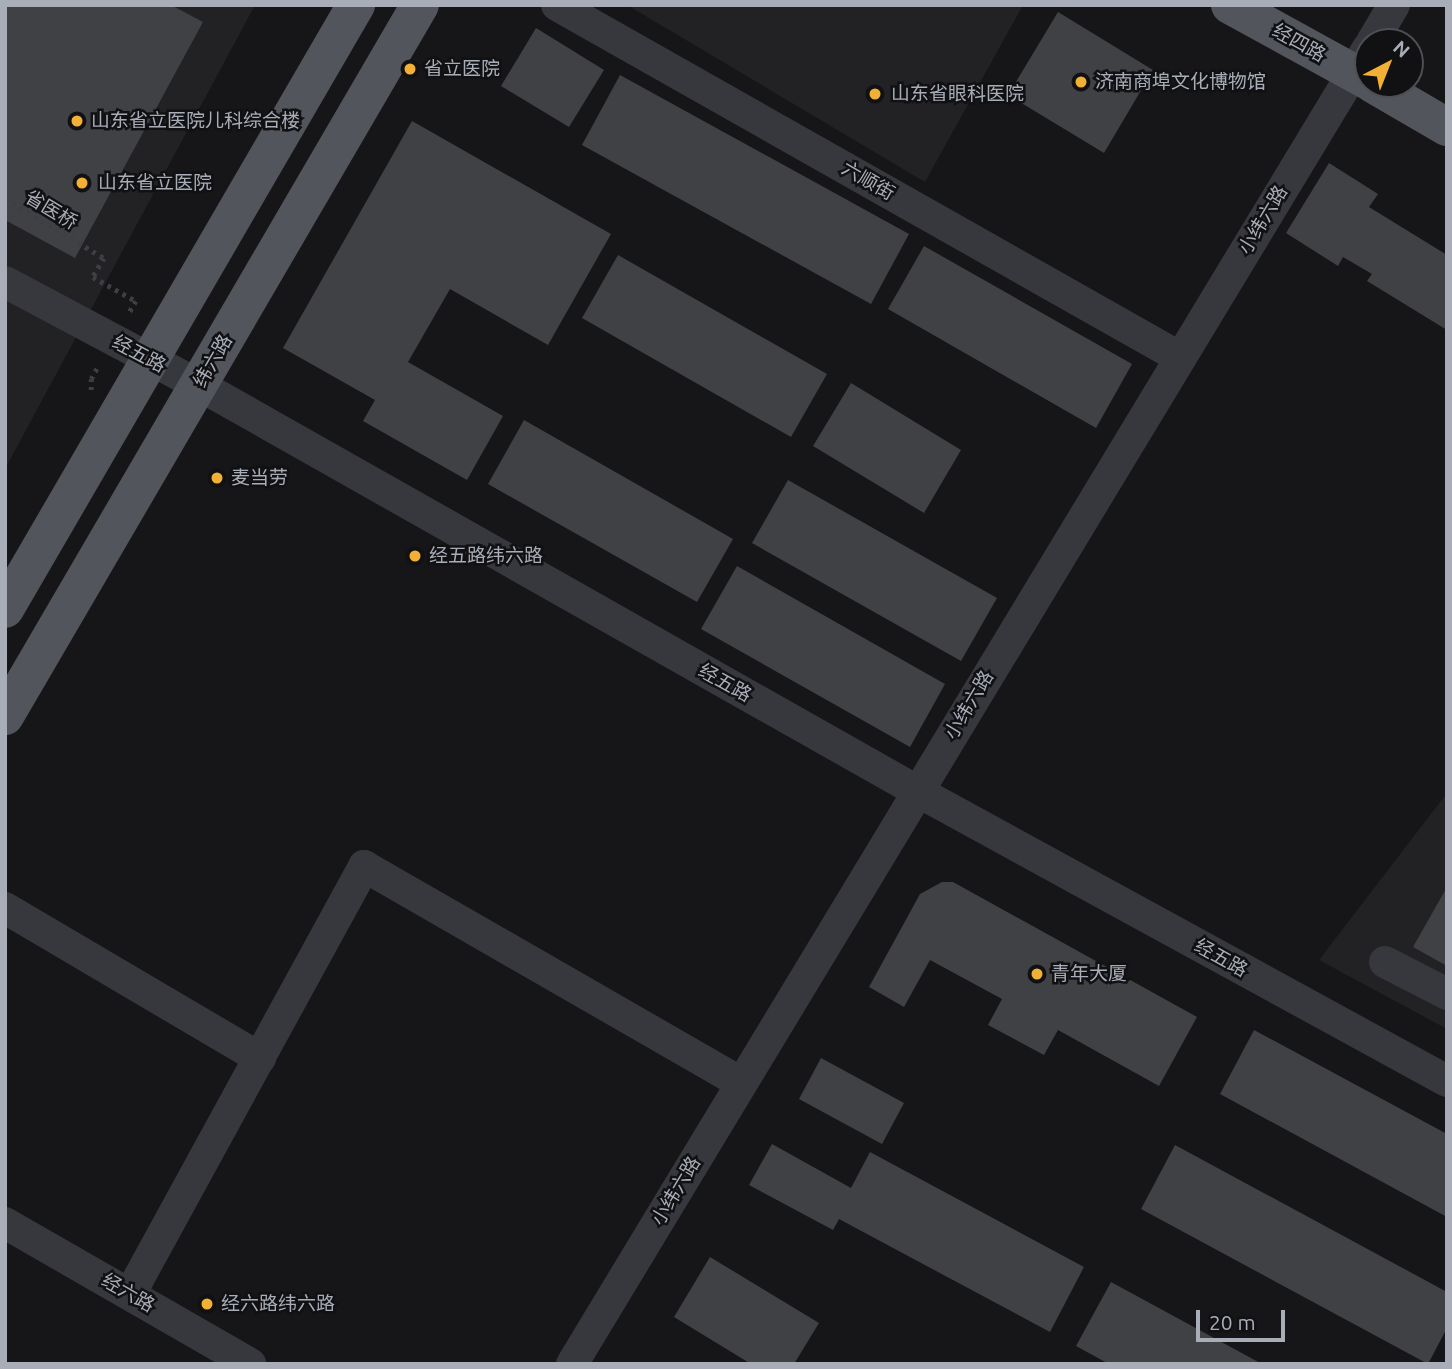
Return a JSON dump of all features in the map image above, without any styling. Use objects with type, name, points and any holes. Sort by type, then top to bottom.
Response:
[{"type":"main road","points":[[5,609],[356,5]]},
{"type":"main road","name":"纬六路","points":[[5,716],[420,5]]},
{"type":"main road","name":"经四路","points":[[1230,5],[1354,59]]},
{"type":"main road","name":"经四路","points":[[1410,98],[1447,127]]},
{"type":"street","name":"六顺街","points":[[557,5],[1179,357]]},
{"type":"street","name":"小纬六路","points":[[1384,28],[1394,5]]},
{"type":"street","name":"小纬六路","points":[[572,1364],[1179,357],[1354,85]]},
{"type":"street","name":"经五路","points":[[5,282],[199,386],[917,791],[1447,1081]]},
{"type":"street","points":[[130,1294],[364,866],[741,1083]]},
{"type":"street","points":[[5,908],[260,1058]]},
{"type":"street","points":[[1385,961],[1447,994]]},
{"type":"street","name":"经六路","points":[[5,1223],[250,1364]]},
{"type":"path","name":"省医桥","points":[[5,199],[104,258],[93,277]]},
{"type":"shaded area","name":"山东省立医院","points":[[5,5],[254,7],[5,469]]},
{"type":"shaded area","name":"山东省眼科医院","points":[[627,5],[1023,5],[925,182]]},
{"type":"shaded area","points":[[1447,793],[1447,1029],[1319,960]]},
{"type":"building","name":"山东省立医院儿科综合楼","points":[[5,5],[171,5],[203,22],[75,258],[5,220]]},
{"type":"building","name":"济南商埠文化博物馆","points":[[1058,12],[1153,70],[1104,153],[1008,95]]},
{"type":"building","points":[[536,28],[604,70],[569,127],[501,86]]},
{"type":"building","points":[[620,75],[909,234],[871,304],[582,145]]},
{"type":"building","points":[[412,121],[611,234],[548,345],[450,289],[408,362],[503,416],[467,480],[363,421],[375,400],[283,348]]},
{"type":"building","points":[[1329,163],[1378,194],[1369,207],[1447,255],[1447,330],[1367,281],[1372,274],[1343,257],[1338,266],[1286,233]]},
{"type":"building","points":[[924,246],[1132,364],[1096,428],[888,309]]},
{"type":"building","points":[[618,255],[827,374],[791,437],[582,318]]},
{"type":"building","points":[[851,383],[961,450],[924,513],[813,446]]},
{"type":"building","points":[[524,420],[733,539],[697,602],[488,484]]},
{"type":"building","points":[[788,480],[997,598],[961,661],[752,543]]},
{"type":"building","points":[[737,566],[945,684],[910,747],[701,629]]},
{"type":"building","name":"青年大厦","points":[[942,882],[953,882],[1197,1017],[1159,1086],[1058,1030],[1044,1055],[988,1025],[1002,999],[930,960],[904,1007],[869,987],[920,894]]},
{"type":"building","points":[[1447,887],[1447,966],[1413,947]]},
{"type":"building","points":[[1254,1030],[1447,1134],[1447,1217],[1220,1094]]},
{"type":"building","points":[[821,1058],[904,1103],[882,1144],[799,1099]]},
{"type":"building","points":[[772,1144],[851,1188],[870,1152],[1084,1267],[1050,1332],[839,1219],[833,1230],[749,1185]]},
{"type":"building","points":[[1175,1145],[1447,1292],[1447,1328],[1428,1364],[1141,1209]]},
{"type":"building","points":[[710,1257],[819,1323],[794,1364],[751,1364],[674,1317]]},
{"type":"building","points":[[1111,1282],[1262,1364],[1109,1364],[1076,1346]]},
{"type":"place","name":"省立医院","points":[[410,69]]},
{"type":"place","name":"济南商埠文化博物馆","points":[[1081,82]]},
{"type":"place","name":"山东省眼科医院","points":[[875,94]]},
{"type":"place","name":"山东省立医院儿科综合楼","points":[[77,121]]},
{"type":"place","name":"山东省立医院","points":[[82,183]]},
{"type":"place","name":"麦当劳","points":[[217,478]]},
{"type":"place","name":"经五路纬六路","points":[[415,556]]},
{"type":"place","name":"青年大厦","points":[[1037,974]]},
{"type":"place","name":"经六路纬六路","points":[[207,1304]]}]
